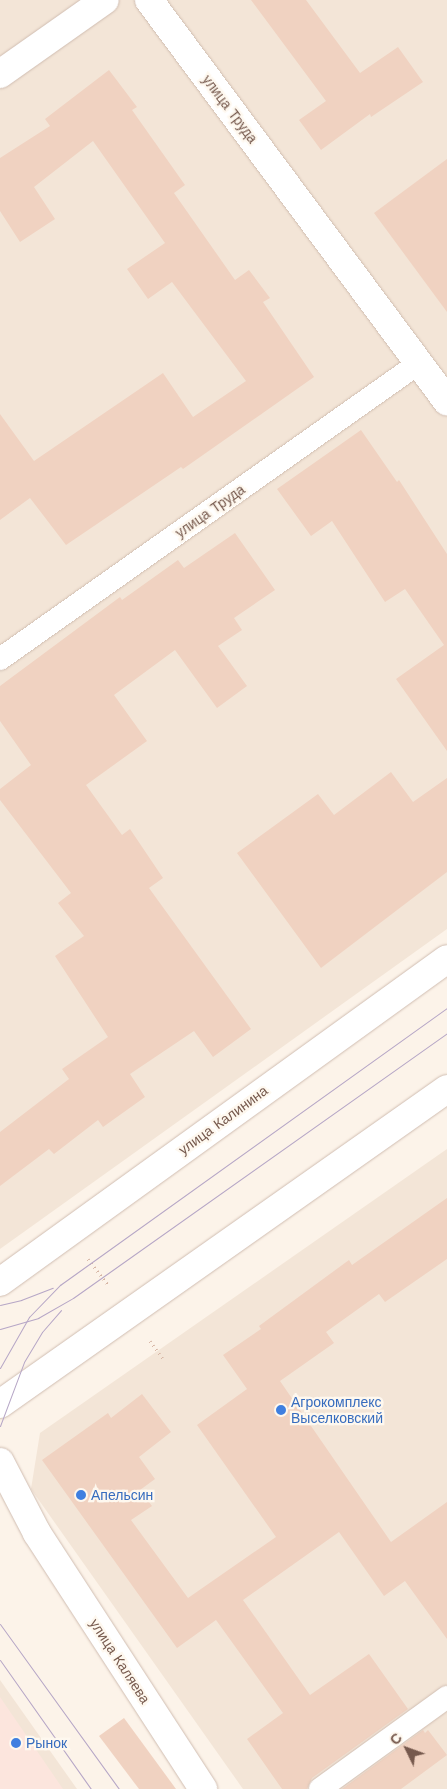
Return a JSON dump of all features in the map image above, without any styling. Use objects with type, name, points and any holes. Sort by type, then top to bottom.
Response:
[{"type":"main road","points":[[0,74],[105,0]]},
{"type":"main road","name":"улица Труда","points":[[149,0],[447,401]]},
{"type":"main road","name":"улица Калинина","points":[[0,1282],[447,959]]},
{"type":"main road","points":[[0,1404],[447,1089]]},
{"type":"main road","name":"улица Каляева","points":[[0,1462],[37,1533],[203,1789]]},
{"type":"main road","name":"улица Каляева","points":[[0,1507],[37,1533]]},
{"type":"lane","name":"улица Труда","points":[[0,659],[419,363]]},
{"type":"lane","points":[[320,1789],[447,1697]]},
{"type":"path","points":[[68,1232],[164,1360]]},
{"type":"shaded area","points":[[0,0],[447,0],[447,929],[0,1249]]},
{"type":"shaded area","points":[[447,1149],[447,1789],[243,1789],[31,1489],[40,1433]]},
{"type":"shaded area","name":"Рынок","points":[[0,1680],[77,1789],[0,1789]]},
{"type":"shaded area","name":"Рынок","points":[[0,1697],[63,1789],[0,1789]]},
{"type":"building","points":[[251,0],[306,0],[360,73],[398,47],[423,82],[371,117],[370,114],[321,150],[299,120],[326,101]]},
{"type":"building","points":[[109,70],[137,107],[132,110],[185,185],[174,193],[235,280],[249,270],[270,298],[263,302],[314,377],[183,469],[181,467],[66,545],[30,498],[0,520],[0,414],[34,461],[163,373],[193,417],[246,381],[172,282],[148,299],[127,269],[165,243],[93,141],[34,187],[55,219],[20,242],[0,211],[0,158],[50,126],[45,119]]},
{"type":"building","points":[[447,159],[447,312],[374,213]]},
{"type":"building","points":[[361,430],[397,482],[399,480],[447,554],[447,751],[396,679],[444,645],[405,589],[385,602],[332,521],[311,536],[277,489]]},
{"type":"building","points":[[235,533],[275,590],[234,618],[242,630],[218,646],[247,686],[217,708],[175,650],[114,695],[147,741],[86,785],[122,835],[130,829],[163,878],[149,888],[251,1029],[213,1057],[194,1031],[130,1074],[145,1097],[103,1127],[98,1120],[54,1154],[49,1149],[0,1186],[0,1132],[69,1079],[62,1069],[108,1037],[55,956],[84,936],[58,903],[71,893],[0,800],[0,789],[31,765],[0,721],[0,686],[120,597],[122,600],[178,560],[184,568]]},
{"type":"building","points":[[391,772],[413,802],[447,778],[447,872],[321,968],[237,853],[318,794],[334,815]]},
{"type":"building","points":[[447,1198],[447,1259],[385,1302],[379,1294],[326,1332],[334,1343],[280,1381],[391,1542],[447,1502],[447,1639],[405,1581],[384,1596],[339,1532],[243,1600],[310,1695],[369,1654],[408,1709],[312,1778],[307,1789],[282,1789],[247,1739],[283,1713],[216,1620],[177,1648],[42,1460],[108,1413],[111,1418],[142,1394],[171,1432],[139,1457],[155,1479],[140,1490],[152,1506],[131,1520],[188,1598],[276,1537],[197,1425],[247,1389],[223,1355],[261,1329],[259,1326],[349,1260],[352,1265]]},
{"type":"building","points":[[124,1718],[176,1789],[139,1789],[99,1736]]},
{"type":"building","points":[[423,1730],[425,1733],[428,1730],[447,1755],[401,1789],[342,1789]]},
{"type":"tram line","points":[[0,1368],[29,1317],[60,1285],[447,1008]]},
{"type":"tram line","points":[[0,1329],[38,1318],[73,1298],[447,1033]]},
{"type":"tram line","points":[[0,1305],[21,1300],[53,1288]]},
{"type":"tram line","points":[[0,1426],[24,1362],[42,1332],[61,1310]]},
{"type":"tram line","points":[[0,1624],[119,1789]]},
{"type":"tram line","points":[[0,1660],[91,1789]]},
{"type":"place","name":"Агрокомплекс Выселковский","points":[[281,1410]]},
{"type":"place","name":"Апельсин","points":[[81,1495]]},
{"type":"place","name":"Рынок","points":[[16,1743]]}]
